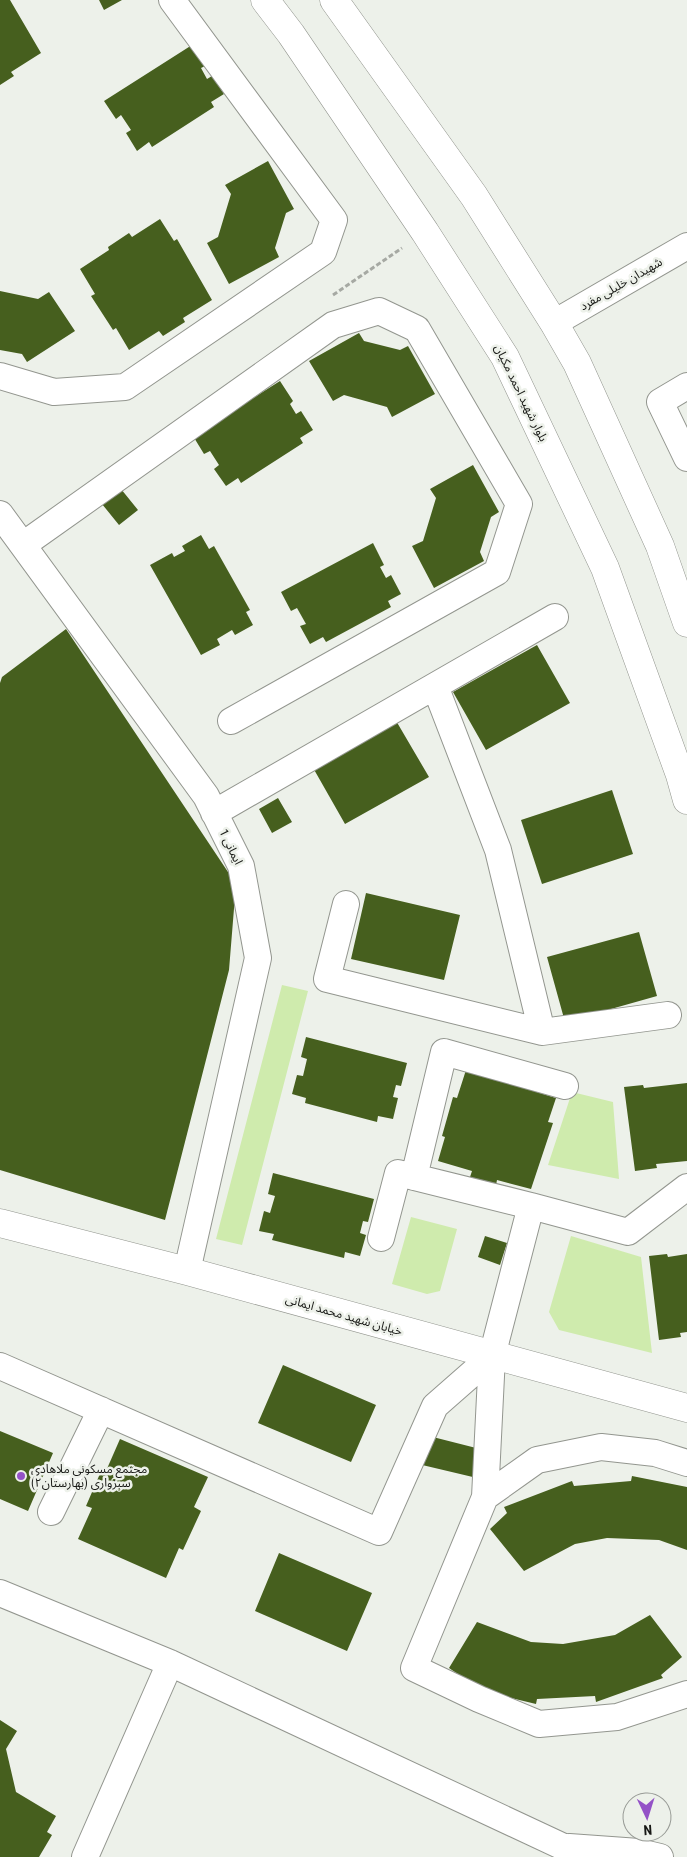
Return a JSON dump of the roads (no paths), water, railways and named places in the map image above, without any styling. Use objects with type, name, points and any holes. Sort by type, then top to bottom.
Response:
[{"type":"main road","name":"بلوار شهید احمد مکیان","points":[[265,0],[291,34],[425,232],[505,357],[605,568],[680,774],[687,800]]},
{"type":"main road","points":[[334,0],[474,196],[577,363],[660,546],[687,623]]},
{"type":"main road","name":"خیابان شهید محمد ایمانی","points":[[0,1223],[187,1271],[687,1408]]},
{"type":"street","points":[[0,376],[54,392],[125,387],[323,252],[334,220],[172,0]]},
{"type":"street","name":"شهیدان خلیلی مفرد","points":[[554,323],[687,246]]},
{"type":"street","points":[[23,545],[333,325],[379,311],[417,329],[519,504],[497,572],[231,720]]},
{"type":"street","points":[[687,386],[660,402],[687,458]]},
{"type":"street","name":"ایمانی 1","points":[[0,514],[206,796],[241,866],[258,958],[187,1271]]},
{"type":"street","points":[[214,813],[554,617]]},
{"type":"street","points":[[435,686],[498,850],[542,1032]]},
{"type":"street","points":[[346,904],[327,979],[542,1032],[668,1015]]},
{"type":"street","points":[[414,1177],[444,1052],[565,1086]]},
{"type":"street","points":[[381,1238],[398,1173],[628,1232],[687,1187]]},
{"type":"street","points":[[531,1206],[492,1356],[485,1498],[414,1668],[479,1699],[539,1724],[617,1717],[687,1694]]},
{"type":"street","points":[[0,1366],[379,1532],[435,1406],[492,1356]]},
{"type":"street","points":[[51,1512],[100,1410]]},
{"type":"street","points":[[485,1498],[537,1460],[601,1447],[655,1453],[687,1463]]},
{"type":"street","points":[[0,1593],[170,1663],[577,1852],[639,1852],[660,1857]]},
{"type":"street","points":[[85,1857],[170,1663]]},
{"type":"place","name":"مجتمع مسکونی ملاهادی سبزواری (بهارستان۲)","points":[[21,1476]]}]
